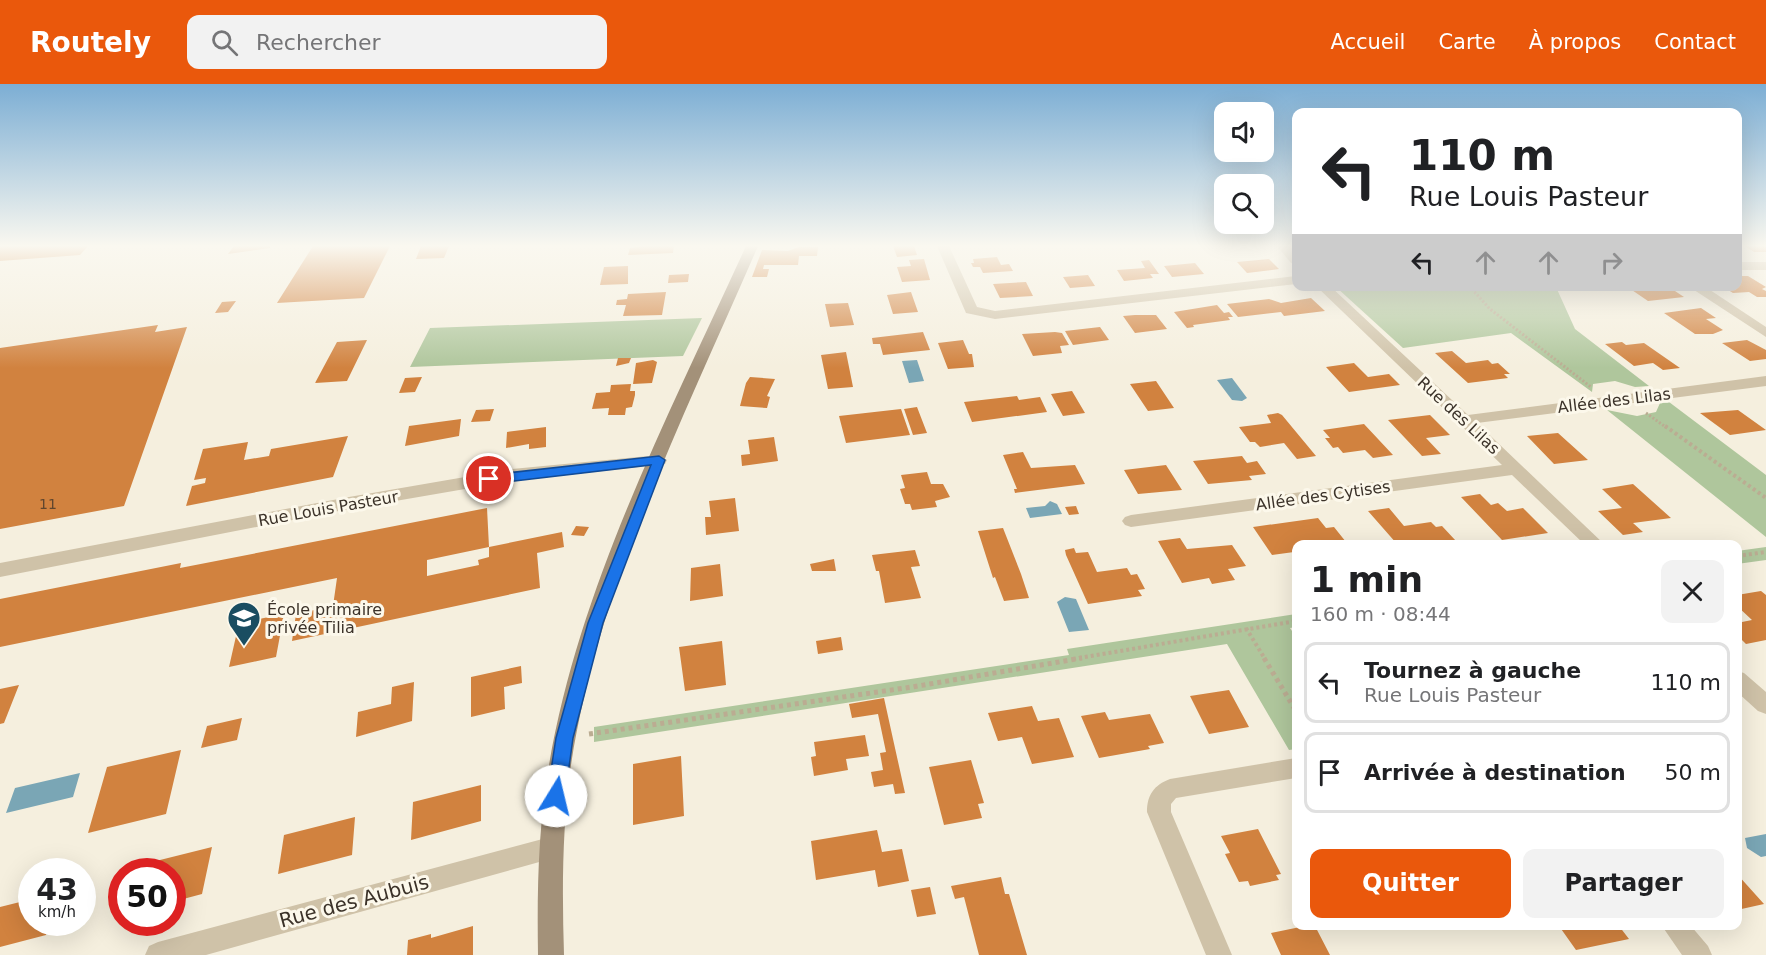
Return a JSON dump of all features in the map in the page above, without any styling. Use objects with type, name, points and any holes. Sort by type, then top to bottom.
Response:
[{"type":"main road","points":[[551,955],[550,848],[565,738],[596,623],[659,460],[734,287]]},
{"type":"street","points":[[961,287],[971,310],[981,314],[995,315],[1239,287]]},
{"type":"street","name":"Rue des Lilas","points":[[1327,291],[1591,540]]},
{"type":"street","points":[[1703,291],[1766,333]]},
{"type":"street","name":"Allée des Lilas","points":[[1463,420],[1766,381]]},
{"type":"street","name":"Rue Louis Pasteur","points":[[0,570],[349,503],[512,475],[659,460]]},
{"type":"street","name":"Allée des Cytises","points":[[1131,521],[1515,469]]},
{"type":"street","points":[[1742,688],[1766,705]]},
{"type":"street","points":[[1219,955],[1159,812],[1159,800],[1170,789],[1292,769]]},
{"type":"street","name":"Rue des Aubuis","points":[[158,955],[550,848]]},
{"type":"street","points":[[1678,930],[1699,955]]},
{"type":"path","points":[[1474,291],[1490,309],[1590,387],[1626,399],[1766,498]]},
{"type":"path","points":[[1742,555],[1766,552]]},
{"type":"path","points":[[565,738],[912,687],[1292,622]]},
{"type":"path","points":[[1246,628],[1292,704]]},
{"type":"green space","points":[[1340,291],[1558,291],[1575,329],[1649,386],[1635,387],[1615,381],[1593,384],[1592,392],[1511,333],[1403,348]]},
{"type":"green space","points":[[702,318],[683,356],[410,367],[430,328]]},
{"type":"green space","points":[[1669,402],[1766,475],[1766,537],[1607,410],[1637,416],[1656,412],[1660,403]]},
{"type":"green space","points":[[1766,547],[1766,560],[1742,563],[1742,550]]},
{"type":"green space","points":[[1292,615],[1292,628],[1290,628],[1292,631],[1292,750],[1289,750],[1227,644],[594,742],[594,727],[1069,655],[1067,649]]},
{"type":"water","points":[[917,360],[924,381],[909,383],[902,361]]},
{"type":"water","points":[[1232,378],[1247,398],[1242,401],[1232,400],[1217,380]]},
{"type":"water","points":[[1050,501],[1057,504],[1062,514],[1030,518],[1026,508],[1045,506]]},
{"type":"water","points":[[1065,597],[1076,599],[1089,630],[1069,632],[1057,602]]},
{"type":"water","points":[[80,773],[73,797],[6,813],[15,788]]},
{"type":"water","points":[[1766,834],[1766,856],[1761,857],[1747,848],[1745,838]]},
{"type":"building","points":[[287,287],[370,287],[364,298],[277,303]]},
{"type":"building","points":[[994,287],[1028,287],[1033,296],[1000,298]]},
{"type":"building","points":[[1742,287],[1766,287],[1762,289],[1766,291],[1766,297],[1757,297],[1749,292],[1733,293],[1730,291],[1742,291]]},
{"type":"building","points":[[1633,291],[1675,291],[1684,297],[1648,301]]},
{"type":"building","points":[[666,292],[662,315],[623,316],[626,305],[616,305],[617,300],[627,299],[628,294]]},
{"type":"building","points":[[911,292],[918,312],[893,314],[887,295]]},
{"type":"building","points":[[1311,298],[1325,311],[1284,316],[1281,312],[1238,317],[1227,304],[1269,299],[1281,303]]},
{"type":"building","points":[[236,301],[228,312],[215,313],[222,302]]},
{"type":"building","points":[[848,303],[854,325],[830,327],[825,304]]},
{"type":"building","points":[[1217,305],[1224,313],[1229,312],[1233,317],[1228,317],[1230,320],[1193,325],[1194,327],[1187,328],[1174,312]]},
{"type":"building","points":[[1701,308],[1716,318],[1706,319],[1723,330],[1713,334],[1695,334],[1664,313]]},
{"type":"building","points":[[1156,315],[1167,329],[1135,333],[1123,316]]},
{"type":"building","points":[[158,325],[155,332],[187,327],[124,506],[0,529],[0,348]]},
{"type":"building","points":[[1100,327],[1109,340],[1073,345],[1065,331]]},
{"type":"building","points":[[923,332],[930,350],[883,355],[880,344],[873,344],[872,338]]},
{"type":"building","points":[[1062,333],[1069,345],[1060,346],[1062,353],[1033,356],[1022,334]]},
{"type":"building","points":[[367,340],[347,381],[315,383],[337,342]]},
{"type":"building","points":[[963,340],[969,354],[972,354],[974,367],[948,369],[938,343]]},
{"type":"building","points":[[1747,340],[1766,350],[1766,359],[1750,361],[1722,343]]},
{"type":"building","points":[[1622,342],[1626,345],[1644,343],[1680,368],[1663,370],[1653,363],[1634,366],[1605,344]]},
{"type":"building","points":[[1452,351],[1466,363],[1488,360],[1492,364],[1498,363],[1510,374],[1504,374],[1508,378],[1468,383],[1435,353]]},
{"type":"building","points":[[846,352],[853,387],[828,389],[821,355]]},
{"type":"building","points":[[618,358],[631,358],[629,363],[616,366]]},
{"type":"building","points":[[653,360],[657,362],[652,383],[633,384],[636,363]]},
{"type":"building","points":[[1354,363],[1368,377],[1389,374],[1400,385],[1349,392],[1326,367]]},
{"type":"building","points":[[422,377],[415,392],[399,393],[405,378]]},
{"type":"building","points":[[750,377],[775,379],[767,396],[770,397],[767,408],[740,406],[746,383]]},
{"type":"building","points":[[1156,381],[1174,408],[1148,411],[1130,384]]},
{"type":"building","points":[[631,384],[630,391],[635,391],[635,395],[632,407],[626,408],[625,415],[608,415],[609,408],[592,409],[596,393],[610,392],[611,385]]},
{"type":"building","points":[[1072,391],[1085,413],[1063,416],[1051,394]]},
{"type":"building","points":[[1017,396],[1019,400],[1040,397],[1047,412],[972,422],[964,402]]},
{"type":"building","points":[[917,407],[927,433],[913,435],[904,409]]},
{"type":"building","points":[[494,409],[490,421],[471,422],[476,410]]},
{"type":"building","points":[[901,409],[910,435],[846,443],[839,416]]},
{"type":"building","points":[[1738,410],[1766,430],[1730,435],[1700,413]]},
{"type":"building","points":[[1278,413],[1316,456],[1297,459],[1284,443],[1260,447],[1255,442],[1250,442],[1239,427],[1271,423],[1267,415]]},
{"type":"building","points":[[1430,415],[1450,435],[1426,438],[1441,454],[1422,456],[1388,420]]},
{"type":"building","points":[[461,419],[459,436],[405,446],[409,426]]},
{"type":"building","points":[[1364,424],[1393,455],[1373,458],[1365,450],[1343,453],[1338,447],[1333,448],[1325,438],[1330,438],[1323,430]]},
{"type":"building","points":[[546,427],[546,447],[529,449],[529,444],[506,448],[507,432]]},
{"type":"building","points":[[1558,433],[1588,460],[1554,464],[1527,436]]},
{"type":"building","points":[[348,436],[333,477],[186,506],[192,486],[205,483],[206,478],[194,480],[203,449],[248,442],[244,460],[269,456],[271,449]]},
{"type":"building","points":[[774,437],[778,461],[742,466],[741,455],[750,454],[748,440]]},
{"type":"building","points":[[1023,452],[1031,468],[1075,465],[1085,484],[1015,493],[1014,489],[1017,489],[1003,455]]},
{"type":"building","points":[[1242,456],[1247,463],[1257,461],[1266,474],[1249,476],[1252,480],[1208,484],[1193,461]]},
{"type":"building","points":[[1166,465],[1182,490],[1138,494],[1124,470]]},
{"type":"building","points":[[927,472],[931,484],[943,484],[950,497],[935,501],[937,507],[912,510],[910,504],[905,504],[900,489],[905,488],[901,475]]},
{"type":"building","points":[[1633,484],[1671,518],[1633,523],[1643,532],[1623,535],[1598,511],[1622,508],[1602,489]]},
{"type":"building","points":[[1480,494],[1491,505],[1498,503],[1507,511],[1523,508],[1548,533],[1502,540],[1461,497]]},
{"type":"building","points":[[735,498],[739,531],[706,535],[705,517],[711,517],[709,501]]},
{"type":"building","points":[[1076,506],[1079,514],[1069,515],[1065,507]]},
{"type":"building","points":[[487,508],[489,547],[562,532],[564,547],[537,553],[540,588],[292,641],[296,614],[333,606],[337,578],[0,647],[0,599],[181,563],[180,568]],"holes":[[[489,547],[489,557],[478,560],[479,565],[427,576],[427,560]]]},
{"type":"building","points":[[1389,508],[1404,526],[1431,522],[1436,527],[1442,526],[1455,540],[1393,540],[1368,511]]},
{"type":"building","points":[[1318,518],[1326,528],[1334,527],[1344,540],[1292,540],[1292,552],[1272,555],[1253,527]]},
{"type":"building","points":[[576,526],[589,527],[584,536],[571,535]]},
{"type":"building","points":[[1003,528],[1029,598],[1004,601],[995,577],[993,578],[978,531]]},
{"type":"building","points":[[1180,538],[1187,549],[1232,545],[1246,566],[1228,569],[1235,580],[1212,584],[1209,578],[1182,583],[1158,541]]},
{"type":"building","points":[[1074,548],[1076,553],[1088,552],[1097,572],[1127,568],[1131,575],[1137,574],[1145,589],[1138,590],[1142,596],[1088,604],[1066,555],[1065,550]]},
{"type":"building","points":[[915,550],[920,566],[911,567],[921,598],[885,603],[879,571],[876,571],[872,555]]},
{"type":"building","points":[[834,559],[836,571],[812,571],[810,564]]},
{"type":"building","points":[[720,564],[723,596],[690,601],[691,568]]},
{"type":"building","points":[[1761,591],[1766,595],[1766,640],[1746,644],[1742,640],[1742,622],[1752,620],[1742,611],[1742,594]]},
{"type":"building","points":[[284,614],[276,657],[229,667],[239,623]]},
{"type":"building","points":[[841,637],[843,650],[818,654],[816,641]]},
{"type":"building","points":[[722,641],[726,685],[685,691],[679,647]]},
{"type":"building","points":[[521,666],[522,683],[504,687],[505,709],[471,717],[471,677]]},
{"type":"building","points":[[414,682],[412,721],[356,737],[358,712],[391,704],[392,687]]},
{"type":"building","points":[[19,685],[4,723],[0,724],[0,689]]},
{"type":"building","points":[[1229,690],[1249,727],[1209,734],[1190,696]]},
{"type":"building","points":[[884,698],[905,793],[895,794],[893,784],[874,787],[871,772],[883,770],[880,753],[886,752],[878,714],[852,718],[849,704]]},
{"type":"building","points":[[1032,706],[1038,721],[1059,718],[1074,757],[1032,764],[1022,737],[998,741],[988,713]]},
{"type":"building","points":[[1105,712],[1109,720],[1150,714],[1164,743],[1148,746],[1150,749],[1099,758],[1081,716]]},
{"type":"building","points":[[242,718],[237,740],[201,748],[207,726]]},
{"type":"building","points":[[865,735],[869,756],[846,759],[848,770],[814,776],[811,757],[816,756],[814,742]]},
{"type":"building","points":[[181,750],[166,814],[88,833],[107,767]]},
{"type":"building","points":[[681,756],[684,816],[633,825],[633,764]]},
{"type":"building","points":[[971,760],[984,803],[978,804],[982,818],[944,825],[929,767]]},
{"type":"building","points":[[481,785],[481,821],[411,840],[413,802]]},
{"type":"building","points":[[355,817],[352,855],[278,874],[284,835]]},
{"type":"building","points":[[1258,829],[1281,874],[1276,875],[1279,880],[1250,886],[1248,881],[1239,882],[1225,854],[1230,853],[1221,836]]},
{"type":"building","points":[[877,830],[882,852],[902,849],[909,881],[878,887],[875,870],[816,880],[811,841]]},
{"type":"building","points":[[212,847],[202,894],[186,898],[186,858],[168,858]]},
{"type":"building","points":[[1001,877],[1005,894],[1009,894],[1027,955],[979,955],[964,897],[955,899],[951,886]]},
{"type":"building","points":[[1742,880],[1764,904],[1742,909]]},
{"type":"building","points":[[930,887],[936,914],[917,917],[911,890]]},
{"type":"building","points":[[18,902],[18,936],[42,936],[0,947],[0,907]]},
{"type":"building","points":[[473,926],[473,955],[407,955],[408,940],[431,934],[431,938]]},
{"type":"building","points":[[1292,929],[1317,930],[1330,955],[1281,955],[1271,933]]},
{"type":"building","points":[[1562,930],[1622,930],[1629,939],[1576,950]]},
{"type":"place","name":"École primaire privée Tilia","points":[[244,647]]},
{"type":"route","points":[[489,479],[659,460],[596,623],[565,738],[556,796]]}]
